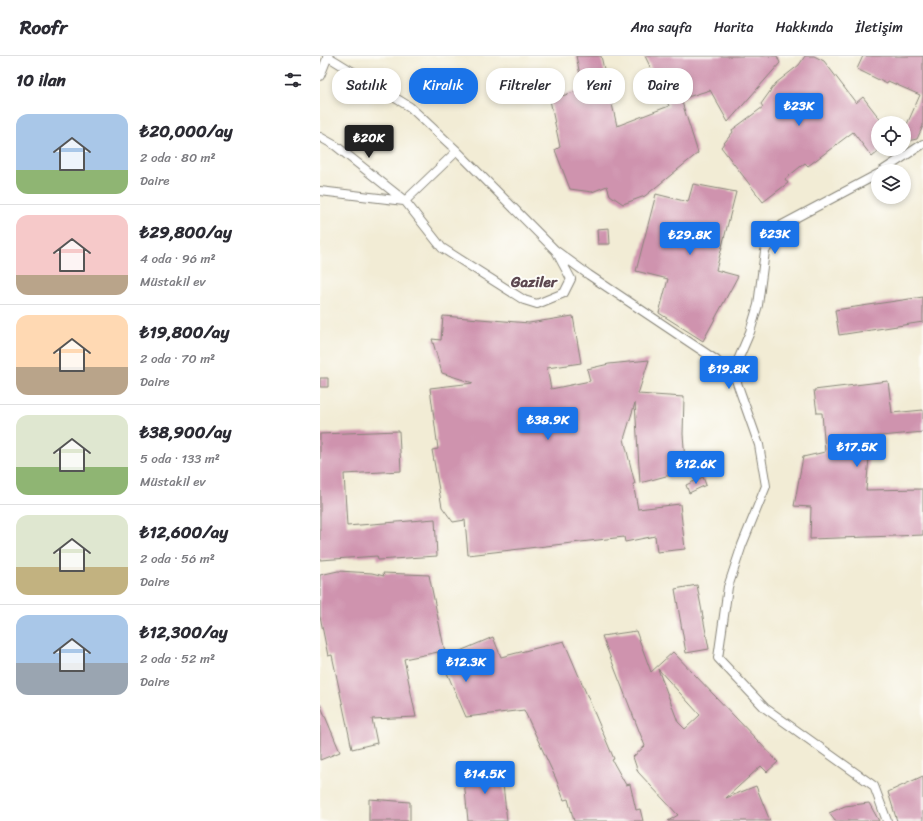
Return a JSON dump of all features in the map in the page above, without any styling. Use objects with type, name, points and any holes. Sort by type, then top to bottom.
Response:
[{"type":"street","points":[[320,76],[328,56],[410,107],[457,151],[555,250],[589,275],[716,360],[736,380],[759,445],[766,486],[742,545],[728,587],[718,658],[765,708],[874,786],[887,821]]},
{"type":"street","points":[[320,137],[336,146],[405,201],[442,248],[524,300],[537,304],[564,293],[571,279],[555,250]]},
{"type":"street","points":[[893,164],[923,144]]},
{"type":"street","points":[[405,201],[457,151]]},
{"type":"street","points":[[726,370],[738,360],[750,332],[758,305],[765,251],[782,225],[871,178]]},
{"type":"street","points":[[320,191],[405,201]]},
{"type":"building","points":[[576,56],[601,56],[604,68],[579,68]]},
{"type":"building","points":[[645,56],[777,56],[780,63],[728,122],[710,90],[693,95],[693,68],[651,68]]},
{"type":"building","points":[[805,56],[814,56],[824,61],[856,103],[863,97],[878,116],[871,116],[871,156],[853,132],[808,166],[805,163],[785,179],[788,183],[763,202],[721,147],[733,132],[732,130],[763,107],[761,104],[776,83],[799,65]]},
{"type":"building","points":[[863,56],[923,56],[923,126],[917,139],[911,140],[911,116],[920,95],[888,81],[887,84],[857,69]]},
{"type":"building","points":[[573,92],[573,104],[612,104],[617,126],[669,106],[668,104],[683,104],[698,153],[645,196],[623,204],[610,195],[607,186],[592,192],[570,189],[555,150],[560,147],[551,104],[565,104],[565,95]]},
{"type":"building","points":[[693,184],[736,192],[716,270],[738,276],[703,341],[659,313],[668,279],[636,271],[656,194],[688,202]]},
{"type":"building","points":[[609,228],[610,244],[598,244],[597,229]]},
{"type":"building","points":[[923,297],[923,322],[839,335],[835,310]]},
{"type":"building","points":[[443,316],[529,323],[573,316],[581,363],[547,368],[551,389],[590,381],[587,369],[609,364],[649,360],[638,394],[684,397],[683,434],[686,475],[666,476],[640,483],[635,403],[624,439],[635,484],[633,484],[638,509],[680,504],[685,549],[657,552],[655,536],[625,542],[624,537],[468,555],[465,520],[453,522],[442,507],[432,450],[438,449],[430,388],[473,383],[442,373],[432,339],[441,340]]},
{"type":"building","points":[[320,378],[328,378],[328,387],[320,387]]},
{"type":"building","points":[[888,381],[892,413],[923,410],[923,432],[871,437],[866,490],[923,489],[923,535],[810,539],[811,507],[794,506],[803,457],[825,452],[822,413],[817,413],[814,390]]},
{"type":"building","points":[[399,431],[401,471],[344,474],[347,526],[435,519],[437,556],[378,560],[377,556],[320,560],[320,434]]},
{"type":"building","points":[[703,477],[706,485],[689,493],[686,485]]},
{"type":"building","points":[[338,571],[372,573],[384,576],[383,573],[429,575],[446,657],[493,637],[501,657],[564,641],[614,759],[612,760],[626,785],[630,784],[636,810],[640,809],[643,821],[574,821],[568,799],[564,800],[556,779],[524,710],[466,717],[438,652],[404,659],[416,717],[372,719],[377,743],[352,749],[332,655],[328,656],[320,616],[320,575]]},
{"type":"building","points":[[697,585],[709,649],[686,653],[675,589]]},
{"type":"building","points":[[636,631],[651,672],[673,652],[778,762],[767,772],[761,766],[726,798],[756,786],[770,821],[668,821],[678,815],[638,772],[633,757],[645,746],[602,636]],"holes":[[[658,669],[700,715],[685,729],[678,722]]]},
{"type":"building","points":[[320,704],[340,752],[320,760]]},
{"type":"building","points":[[501,766],[507,821],[468,821],[463,770]]},
{"type":"building","points":[[923,776],[923,821],[897,821],[888,792]]},
{"type":"building","points":[[369,799],[410,802],[410,821],[369,821]]},
{"type":"building","points":[[869,803],[879,821],[835,821],[829,813],[845,806]]},
{"type":"district","name":"Gaziler","points":[[534,282]]}]
